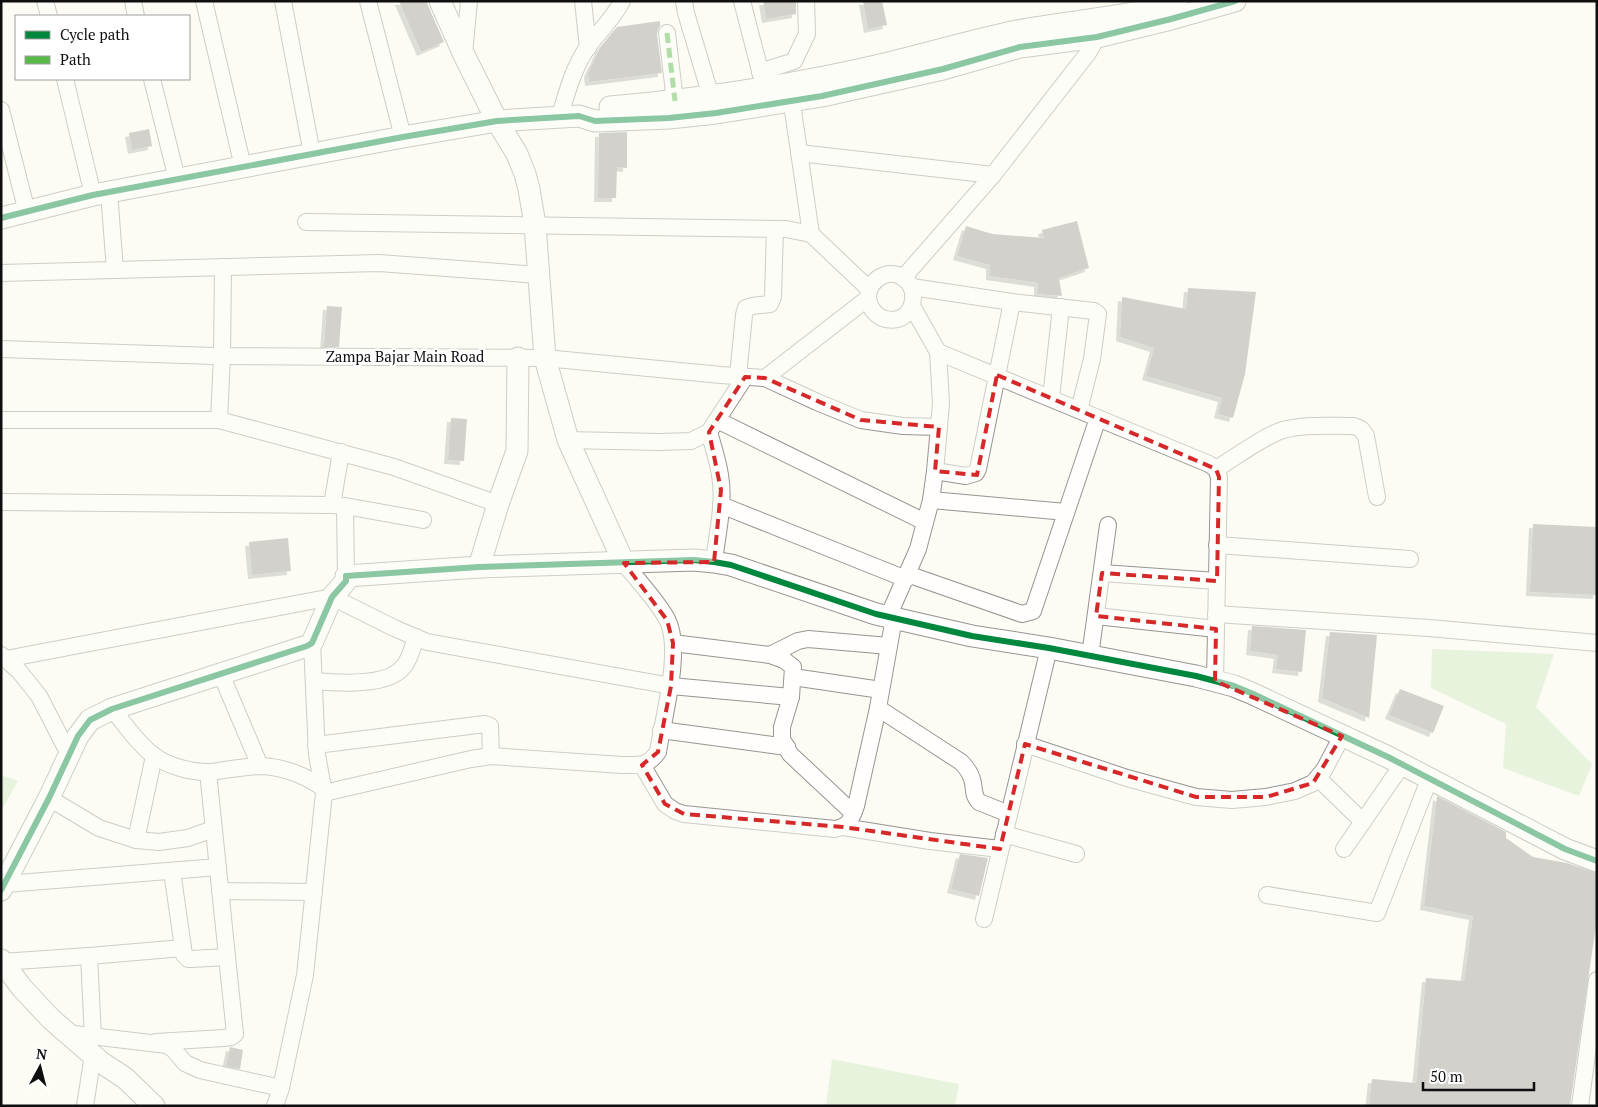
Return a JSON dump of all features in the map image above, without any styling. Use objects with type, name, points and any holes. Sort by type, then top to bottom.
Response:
[{"type":"street","points":[[45,1],[49,15]]},
{"type":"street","points":[[133,1],[136,15]]},
{"type":"street","points":[[204,1],[243,167]]},
{"type":"street","points":[[282,1],[312,154]]},
{"type":"street","points":[[368,1],[403,137]]},
{"type":"street","points":[[323,790],[491,756],[613,765],[642,765],[652,761],[658,752],[671,686],[673,643],[667,620],[624,563],[568,440],[545,358],[536,225],[525,174],[517,154],[497,121],[464,55],[440,1]]},
{"type":"street","points":[[464,55],[469,1]]},
{"type":"street","points":[[583,1],[588,48]]},
{"type":"street","points":[[684,1],[714,105]]},
{"type":"street","points":[[742,1],[764,88]]},
{"type":"street","points":[[569,116],[595,121],[669,118],[764,88],[794,61],[807,34],[806,1]]},
{"type":"street","points":[[764,88],[791,91],[842,92],[943,69],[1174,7],[1235,1]]},
{"type":"street","points":[[569,116],[570,83],[578,64],[588,48],[624,3]]},
{"type":"street","points":[[907,282],[1088,53],[1097,28]]},
{"type":"street","points":[[667,33],[674,101]]},
{"type":"street","points":[[65,80],[101,193],[115,270]]},
{"type":"street","points":[[152,80],[177,179]]},
{"type":"street","points":[[791,91],[810,234]]},
{"type":"street","points":[[1,218],[101,193],[497,121],[569,116],[594,109],[674,101],[714,105]]},
{"type":"street","points":[[1,110],[4,134],[27,212]]},
{"type":"street","points":[[799,153],[992,175]]},
{"type":"street","points":[[306,222],[786,229],[810,234],[869,293]]},
{"type":"street","points":[[568,440],[691,441],[713,426],[742,376],[744,314],[746,308],[770,304],[772,297],[775,228]]},
{"type":"street","points":[[1,273],[379,263],[539,275]]},
{"type":"street","points":[[220,420],[223,267]]},
{"type":"street","points":[[907,282],[914,295],[912,306],[905,315],[899,319],[884,319],[872,310],[869,293],[872,283],[878,278],[893,274],[907,282],[1012,302],[1098,314],[1092,359],[1079,410]]},
{"type":"street","points":[[869,293],[765,378],[862,420],[903,426],[940,427]]},
{"type":"street","points":[[935,471],[966,476],[976,473],[978,469],[1012,302]]},
{"type":"street","points":[[843,827],[850,820],[856,806],[878,708],[889,646],[891,618],[918,549],[935,471],[941,403],[938,352],[912,306]]},
{"type":"street","points":[[1051,398],[1061,308]]},
{"type":"street","name":"Zampa Bajar Main Road","points":[[1,349],[222,356],[545,358],[765,378]]},
{"type":"street","points":[[938,352],[1209,464],[1216,470],[1219,477],[1215,681]]},
{"type":"street","points":[[479,567],[498,504],[517,451],[518,358]]},
{"type":"street","points":[[721,505],[906,576],[1022,614],[1028,613],[1033,611],[1036,605],[1098,418]]},
{"type":"street","points":[[1,420],[220,420],[394,467],[498,504]]},
{"type":"street","points":[[713,426],[720,475],[721,505],[714,562]]},
{"type":"street","points":[[713,426],[925,522]]},
{"type":"street","points":[[1216,470],[1270,435],[1282,430],[1298,427],[1354,426],[1361,429],[1366,436],[1377,496]]},
{"type":"street","points":[[275,1106],[281,1088],[305,975],[323,790],[316,745],[312,642],[332,596],[346,581],[338,506],[341,452]]},
{"type":"street","points":[[930,500],[1066,512]]},
{"type":"street","points":[[1,502],[338,506],[424,520]]},
{"type":"street","points":[[1090,656],[1108,525]]},
{"type":"street","points":[[1217,545],[1410,559]]},
{"type":"street","points":[[346,576],[479,567],[694,560],[714,562],[891,618],[972,636],[1049,648],[1215,681],[1251,693],[1402,765],[1565,849],[1597,861]]},
{"type":"street","points":[[1102,573],[1217,580]]},
{"type":"street","points":[[4,657],[332,596],[394,628],[436,644],[671,686],[791,697]]},
{"type":"street","points":[[1096,616],[1216,622],[1429,628],[1597,643]]},
{"type":"street","points":[[314,681],[352,684],[397,673],[405,666],[416,637]]},
{"type":"street","points":[[770,655],[798,641],[808,639],[889,646]]},
{"type":"street","points":[[3,887],[50,798],[78,736],[90,720],[112,709],[307,646],[312,642]]},
{"type":"street","points":[[673,643],[770,655],[784,660],[793,667],[791,697],[782,727],[782,739],[790,754],[853,813]]},
{"type":"street","points":[[984,919],[1024,744],[1049,648]]},
{"type":"street","points":[[4,657],[39,696],[70,756]]},
{"type":"street","points":[[221,674],[260,766]]},
{"type":"street","points":[[793,677],[881,690]]},
{"type":"street","points":[[878,708],[961,762],[968,769],[972,778],[976,798],[980,802],[1008,814]]},
{"type":"street","points":[[112,709],[140,744],[154,756],[173,765],[208,772],[260,766],[287,771],[308,778],[323,790]]},
{"type":"street","points":[[316,745],[485,724],[490,726],[491,756]]},
{"type":"street","points":[[661,730],[787,747]]},
{"type":"street","points":[[1024,744],[1126,778],[1196,797],[1232,800],[1266,798],[1295,791],[1314,783],[1324,770],[1342,736]]},
{"type":"street","points":[[136,840],[154,756]]},
{"type":"street","points":[[642,765],[666,804],[675,811],[684,814],[835,829],[843,827],[930,841],[1002,841],[1076,854]]},
{"type":"street","points":[[1344,849],[1402,765]]},
{"type":"street","points":[[96,1052],[156,1042],[224,1038],[235,1034],[208,772]]},
{"type":"street","points":[[1318,778],[1363,822]]},
{"type":"street","points":[[1267,895],[1377,913],[1429,780]]},
{"type":"street","points":[[50,798],[99,828],[136,840],[159,842],[188,838],[213,829]]},
{"type":"street","points":[[3,887],[218,867]]},
{"type":"street","points":[[172,871],[184,955],[188,959],[227,957]]},
{"type":"street","points":[[220,891],[314,892]]},
{"type":"street","points":[[2,961],[183,948]]},
{"type":"street","points":[[85,1106],[96,1052],[89,956]]},
{"type":"street","points":[[2,961],[22,988],[45,1013],[66,1033],[96,1052],[154,1106]]},
{"type":"street","points":[[1580,1106],[1597,980]]},
{"type":"street","points":[[156,1042],[167,1045],[185,1062],[200,1070],[281,1088]]},
{"type":"street","points":[[96,1052],[118,1088],[132,1106]]},
{"type":"highlighted area","points":[[997,375],[1216,469],[1219,477],[1217,581],[1102,573],[1096,616],[1216,629],[1215,681],[1342,736],[1313,783],[1266,797],[1196,797],[1025,744],[1000,849],[843,827],[684,814],[665,804],[642,765],[658,752],[671,686],[673,643],[667,620],[624,563],[714,562],[721,490],[709,432],[745,377],[765,378],[861,420],[939,427],[935,471],[977,475]]},
{"type":"green space","points":[[1432,649],[1554,654],[1536,707],[1592,764],[1579,796],[1503,768],[1506,724],[1431,688]]},
{"type":"green space","points":[[1,775],[18,781],[1,811]]},
{"type":"green space","points":[[832,1059],[959,1084],[955,1106],[826,1106]]},
{"type":"building","points":[[399,1],[426,1],[444,42],[421,52]]},
{"type":"building","points":[[763,1],[796,1],[796,14],[766,19]]},
{"type":"building","points":[[863,1],[882,1],[887,25],[868,29]]},
{"type":"building","points":[[660,21],[657,34],[662,73],[589,82],[588,73],[600,48],[617,27]]},
{"type":"building","points":[[149,129],[152,146],[132,150],[129,133]]},
{"type":"building","points":[[627,132],[627,168],[617,167],[616,198],[598,198],[599,133]]},
{"type":"building","points":[[1077,221],[1089,268],[1059,278],[1062,296],[1038,294],[1038,283],[990,276],[990,265],[957,256],[966,226],[992,234],[1044,238],[1042,230]]},
{"type":"building","points":[[1188,288],[1256,292],[1245,374],[1233,418],[1218,414],[1222,398],[1146,376],[1154,348],[1120,337],[1122,297],[1186,309]]},
{"type":"building","points":[[327,306],[342,307],[339,347],[324,347]]},
{"type":"building","points":[[451,418],[467,419],[464,461],[448,460]]},
{"type":"building","points":[[1533,524],[1597,527],[1597,595],[1530,592]]},
{"type":"building","points":[[288,538],[291,571],[252,575],[249,542]]},
{"type":"building","points":[[1252,626],[1306,630],[1302,672],[1276,669],[1278,655],[1250,651]]},
{"type":"building","points":[[1330,632],[1377,635],[1369,718],[1322,698]]},
{"type":"building","points":[[1400,689],[1444,706],[1433,733],[1389,715]]},
{"type":"building","points":[[1437,796],[1506,832],[1506,838],[1533,857],[1567,863],[1597,873],[1597,918],[1570,1106],[1369,1106],[1372,1079],[1416,1083],[1426,978],[1464,981],[1473,916],[1424,906]]},
{"type":"building","points":[[960,854],[988,858],[979,896],[951,889]]},
{"type":"building","points":[[230,1047],[243,1050],[240,1069],[226,1066]]},
{"type":"marked path","points":[[667,33],[675,101]]},
{"type":"cycle path","points":[[1,218],[93,195],[497,121],[579,116],[595,121],[669,118],[716,113],[822,96],[943,69],[1020,47],[1097,37],[1235,1]]},
{"type":"cycle path","points":[[1,890],[49,798],[78,736],[90,720],[112,709],[307,646],[312,643],[332,597],[346,581],[346,576],[479,567],[694,560],[731,565],[876,614],[972,636],[1049,648],[1196,676],[1234,686],[1388,757],[1565,849],[1597,861]]}]
